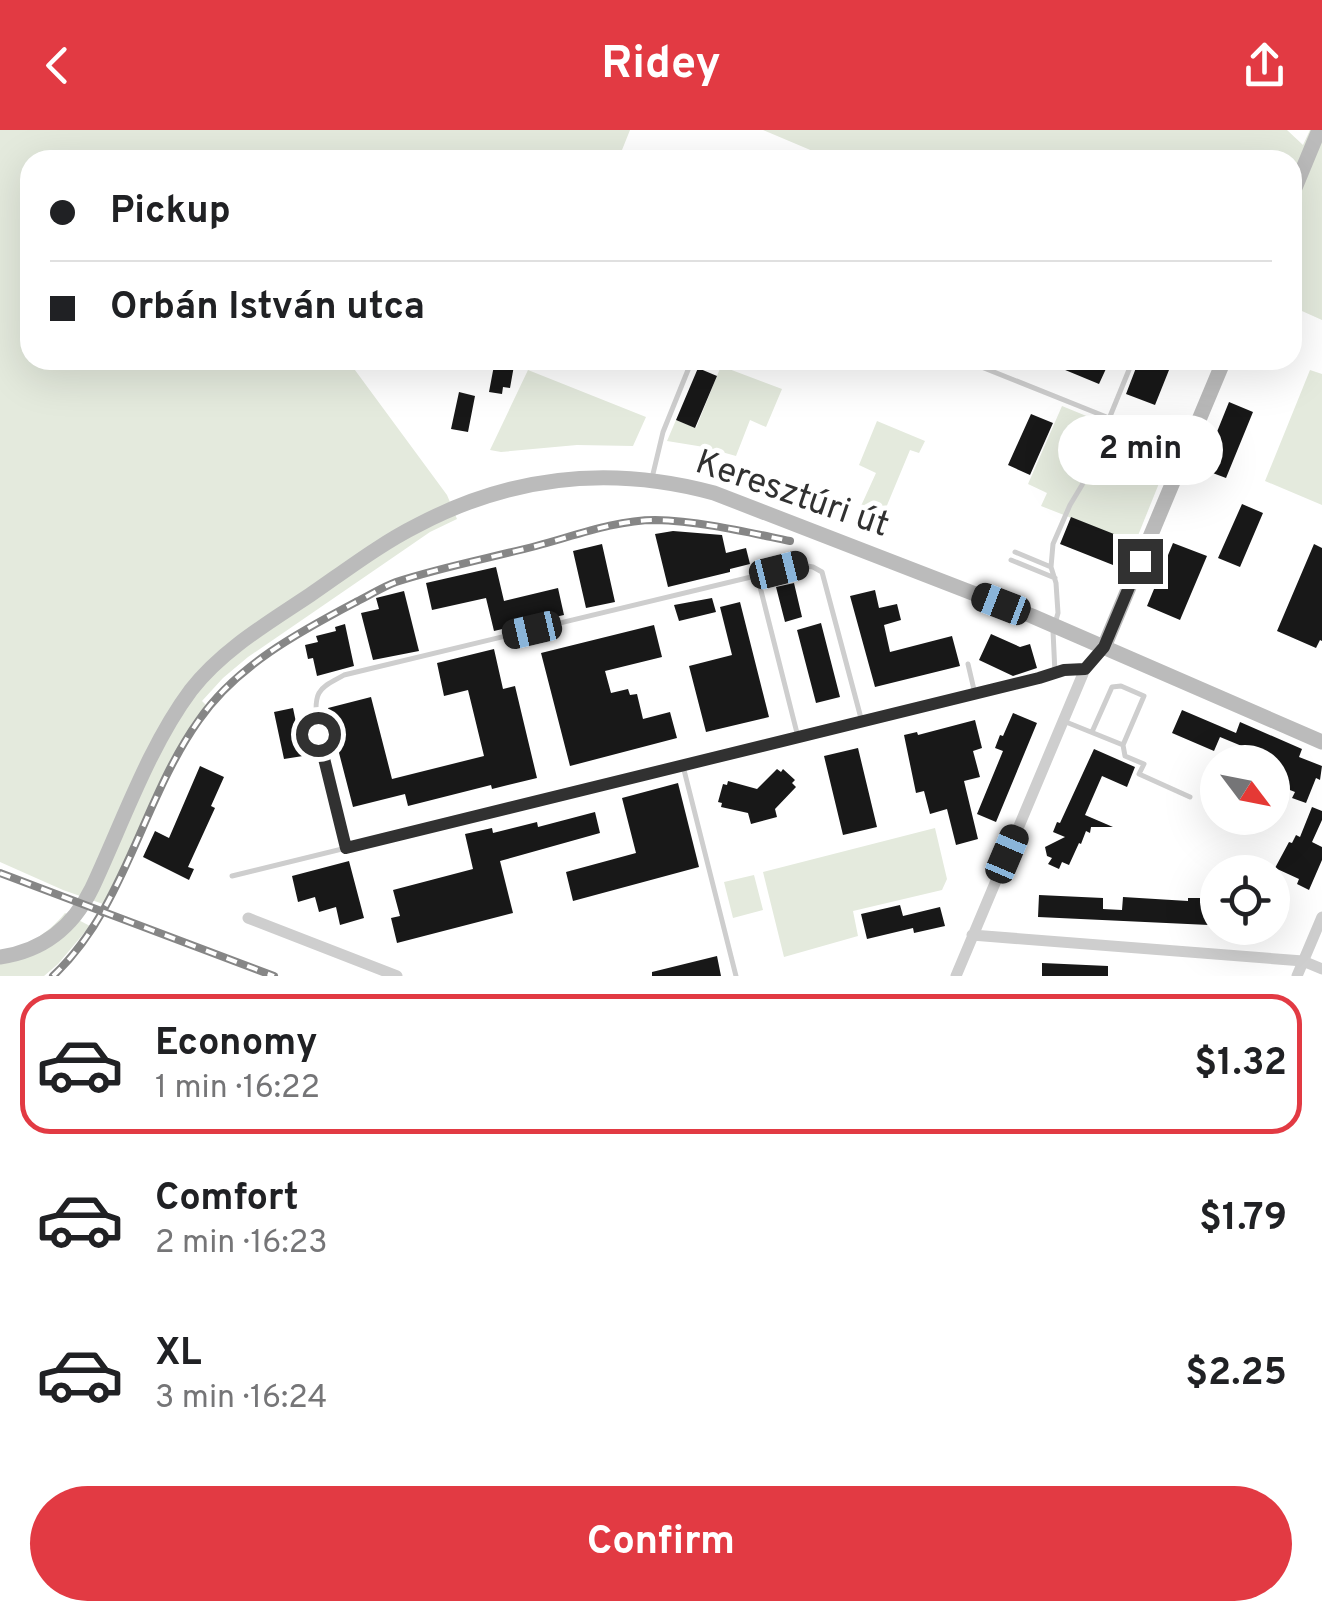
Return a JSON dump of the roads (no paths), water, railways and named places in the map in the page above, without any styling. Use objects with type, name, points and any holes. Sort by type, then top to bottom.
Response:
[{"type":"main road","points":[[1302,171],[1319,130]]},
{"type":"main road","points":[[1104,647],[1220,370]]},
{"type":"main road","name":"Keresztúri út","points":[[0,957],[36,948],[70,922],[89,895],[160,741],[192,689],[209,670],[252,634],[415,526],[488,494],[529,484],[621,478],[714,493],[1054,626],[1322,742]]},
{"type":"street","points":[[956,976],[1085,669],[1104,647]]},
{"type":"street","points":[[1297,976],[1322,917]]},
{"type":"street","points":[[248,918],[396,976]]},
{"type":"street","points":[[972,936],[1304,961],[1322,968]]},
{"type":"lane","points":[[651,481],[663,432],[688,370]]},
{"type":"lane","points":[[989,370],[1109,418]]},
{"type":"lane","points":[[1054,673],[1052,642],[1058,613],[1052,544],[1082,485],[1128,370]]},
{"type":"lane","points":[[1015,552],[1051,567]]},
{"type":"lane","points":[[1011,560],[1055,578]]},
{"type":"lane","points":[[346,848],[315,720],[319,692],[344,675],[800,565],[813,566],[822,572],[862,722]]},
{"type":"lane","points":[[757,576],[798,737]]},
{"type":"lane","points":[[968,664],[974,694]]},
{"type":"lane","points":[[232,876],[1064,670],[1085,669]]},
{"type":"lane","points":[[1092,732],[1112,687],[1121,686],[1144,696],[1122,745],[1124,756],[1144,764],[1140,774],[1190,797]]},
{"type":"lane","points":[[1063,721],[1122,745]]},
{"type":"lane","points":[[683,766],[736,976]]},
{"type":"railway","points":[[53,976],[99,918],[162,784],[199,720],[250,667],[313,626],[396,582],[625,523],[689,522],[790,541]]},
{"type":"railway","points":[[0,873],[274,976]]}]
